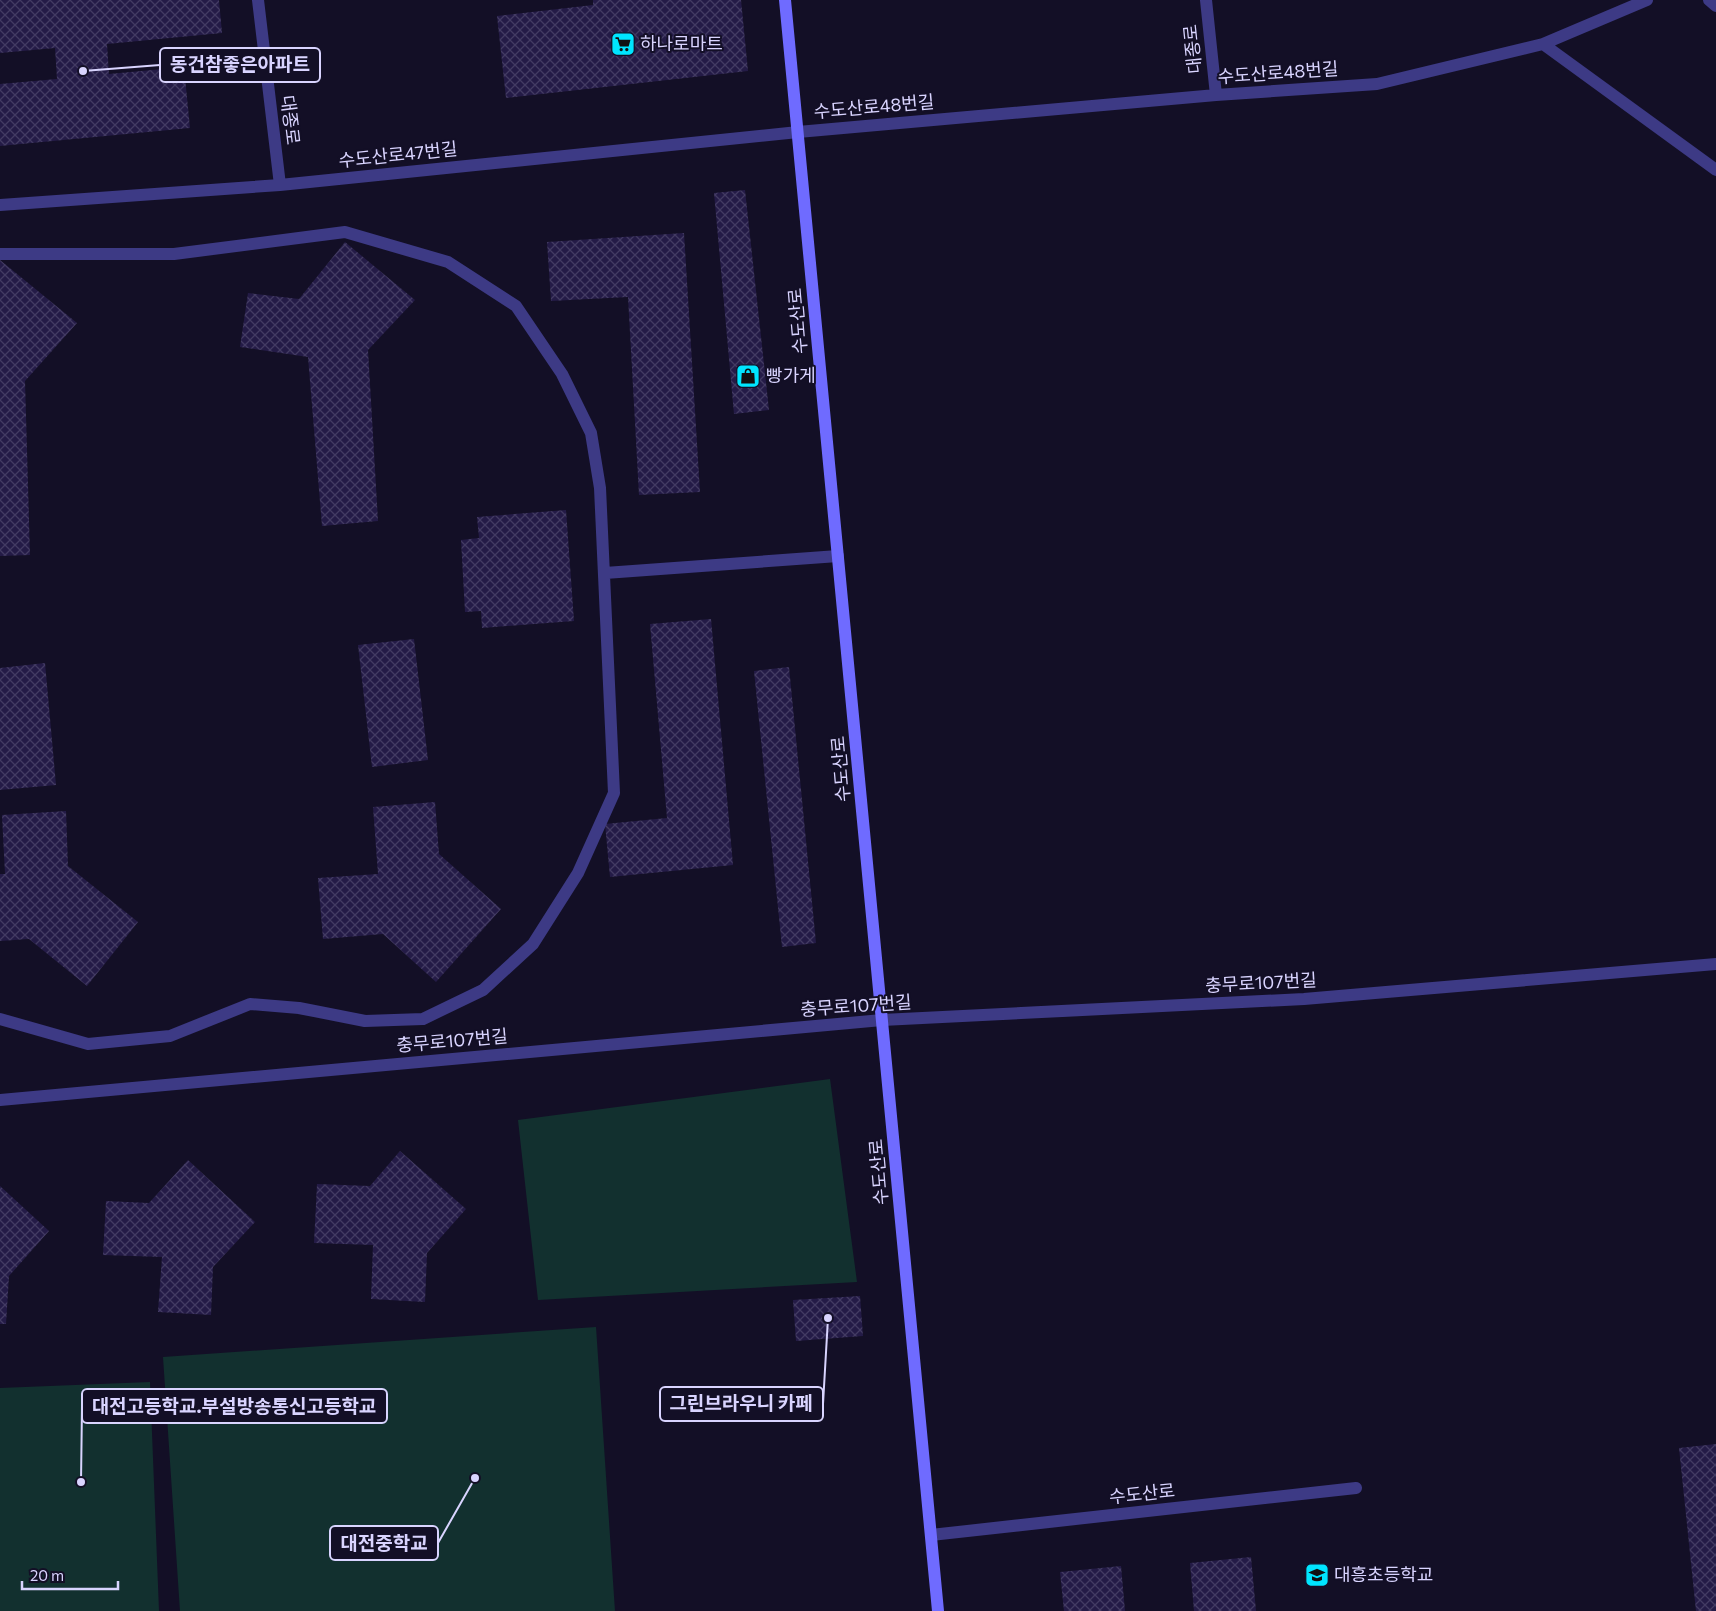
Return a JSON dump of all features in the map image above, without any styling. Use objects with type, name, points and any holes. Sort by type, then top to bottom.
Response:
[{"type":"main road","name":"수도산로","points":[[785,0],[938,1611]]},
{"type":"street","name":"대종로","points":[[258,0],[280,185]]},
{"type":"street","name":"대종로","points":[[1206,0],[1216,95]]},
{"type":"street","name":"수도산로48번길","points":[[798,132],[1216,95],[1377,84],[1543,44],[1647,0]]},
{"type":"street","points":[[1709,0],[1716,6]]},
{"type":"street","points":[[1543,44],[1716,170]]},
{"type":"street","name":"수도산로47번길","points":[[0,205],[280,185],[798,132]]},
{"type":"street","points":[[0,254],[174,254],[345,232],[448,262],[516,306],[562,374],[591,433],[600,488],[614,793],[578,873],[533,944],[483,990],[423,1019],[365,1021],[298,1008],[250,1004],[170,1036],[88,1044],[0,1019]]},
{"type":"street","points":[[605,573],[838,556]]},
{"type":"street","name":"충무로107번길","points":[[0,1100],[882,1020],[1304,999],[1716,964]]},
{"type":"street","name":"수도산로","points":[[931,1535],[1356,1488]]},
{"type":"green space","points":[[830,1079],[857,1282],[538,1300],[518,1120]]},
{"type":"green space","points":[[596,1327],[615,1611],[180,1611],[163,1357]]},
{"type":"green space","points":[[150,1382],[159,1611],[0,1611],[0,1388]]},
{"type":"building","points":[[0,0],[219,0],[222,33],[107,44],[109,74],[184,67],[190,128],[0,146],[0,84],[57,79],[55,48],[0,53]]},
{"type":"building","name":"하나로마트","points":[[593,0],[741,0],[748,71],[506,98],[497,16],[593,5]]},
{"type":"building","points":[[745,190],[769,410],[734,414],[714,193]]},
{"type":"building","points":[[684,233],[700,492],[639,495],[628,297],[551,301],[547,242]]},
{"type":"building","points":[[345,242],[415,300],[368,350],[378,521],[322,526],[308,357],[240,347],[248,293],[299,299]]},
{"type":"building","points":[[0,260],[77,323],[25,381],[30,555],[0,556]]},
{"type":"building","points":[[566,510],[574,621],[482,628],[481,611],[465,612],[461,540],[479,538],[477,517]]},
{"type":"building","points":[[711,619],[733,865],[610,877],[605,824],[667,818],[650,624]]},
{"type":"building","points":[[414,639],[428,760],[372,767],[358,645]]},
{"type":"building","points":[[45,663],[56,785],[0,790],[0,668]]},
{"type":"building","points":[[789,667],[816,943],[782,947],[754,671]]},
{"type":"building","points":[[435,802],[439,854],[501,909],[436,982],[383,934],[323,939],[318,878],[378,874],[373,807]]},
{"type":"building","points":[[66,811],[68,866],[138,922],[87,986],[29,939],[0,941],[0,874],[5,874],[2,815]]},
{"type":"building","points":[[400,1151],[466,1209],[427,1253],[425,1302],[371,1299],[373,1245],[314,1243],[317,1184],[370,1186]]},
{"type":"building","points":[[188,1160],[255,1222],[213,1267],[211,1315],[158,1312],[162,1257],[103,1255],[106,1201],[149,1203]]},
{"type":"building","points":[[0,1186],[49,1231],[9,1276],[6,1324],[0,1324]]},
{"type":"building","points":[[860,1296],[863,1336],[796,1341],[793,1300]]},
{"type":"building","points":[[1716,1444],[1716,1611],[1696,1611],[1679,1448]]},
{"type":"building","points":[[1251,1557],[1256,1611],[1194,1611],[1190,1563]]},
{"type":"building","points":[[1121,1566],[1125,1611],[1064,1611],[1060,1572]]},
{"type":"place","name":"하나로마트","points":[[623,44]]},
{"type":"place","name":"동건참좋은아파트","points":[[83,71]]},
{"type":"place","name":"빵가게","points":[[748,376]]},
{"type":"place","name":"그린브라우니 카페","points":[[828,1318]]},
{"type":"place","name":"대전중학교","points":[[475,1478]]},
{"type":"place","name":"대전고등학교.부설방송통신고등학교","points":[[81,1482]]},
{"type":"place","name":"대흥초등학교","points":[[1317,1575]]}]
